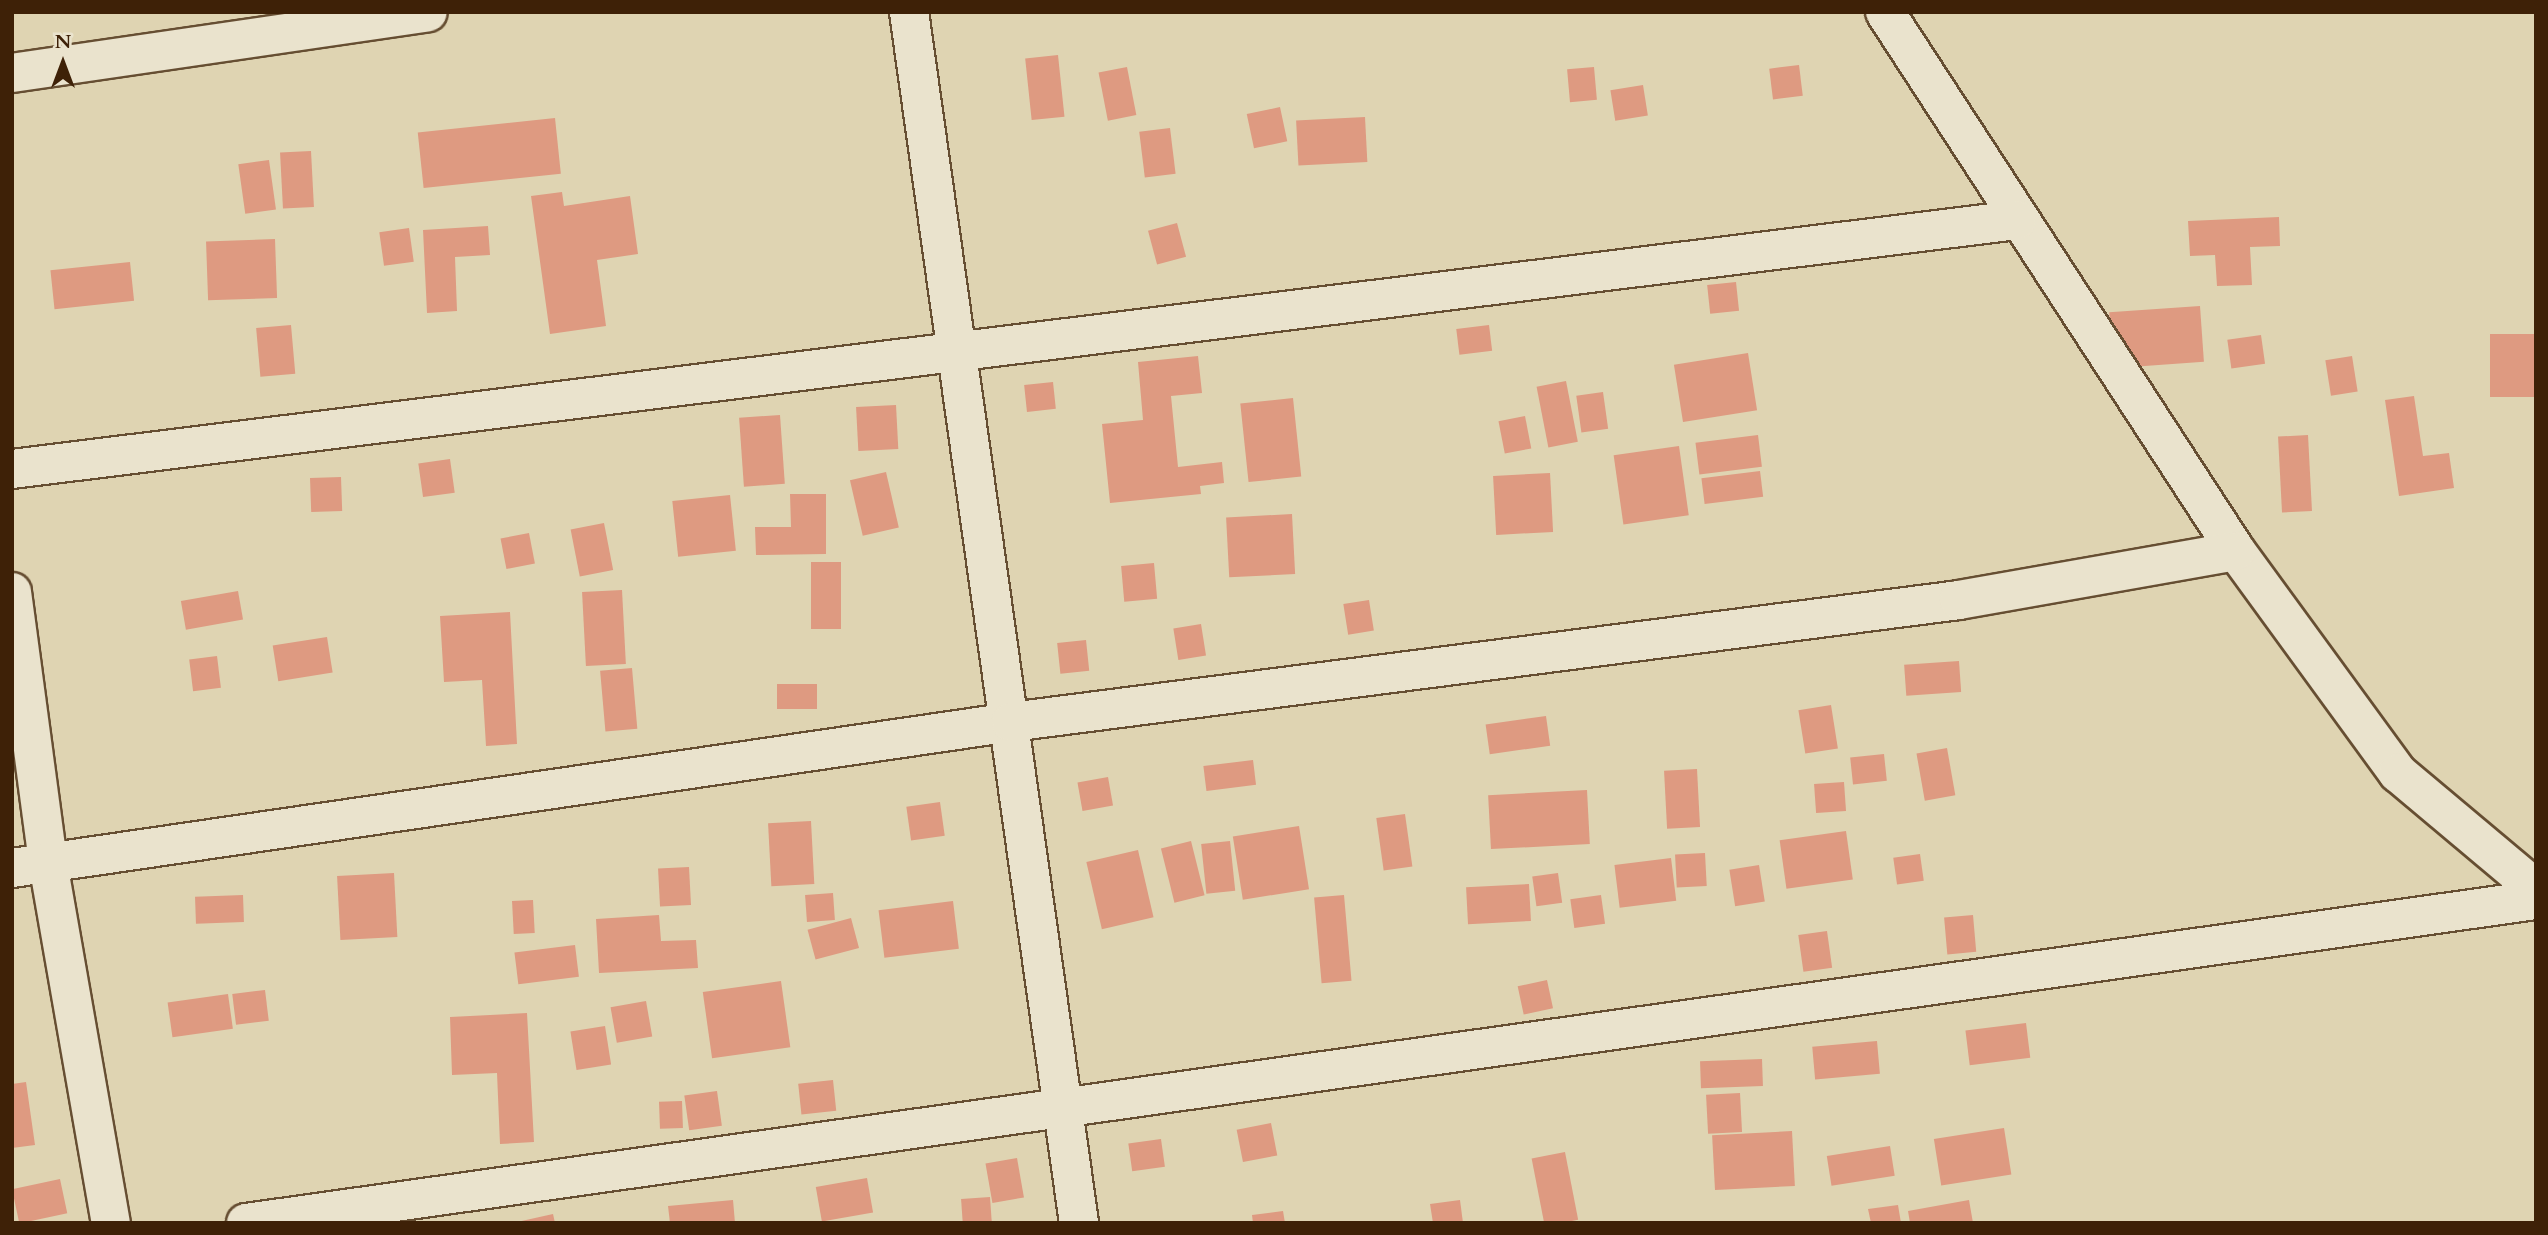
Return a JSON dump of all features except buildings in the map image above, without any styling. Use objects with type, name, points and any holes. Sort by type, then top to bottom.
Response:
[{"type":"street","points":[[12,73],[428,12]]},
{"type":"street","points":[[909,12],[952,348],[1011,722],[1079,1223]]},
{"type":"street","points":[[1885,12],[2017,220],[2236,551],[2398,773],[2536,889]]},
{"type":"street","points":[[12,469],[952,348],[2017,220]]},
{"type":"street","points":[[30,866],[1011,722],[1958,600],[2236,551]]},
{"type":"street","points":[[12,592],[30,866],[111,1223]]},
{"type":"street","points":[[246,1223],[1062,1105],[2536,900]]}]
